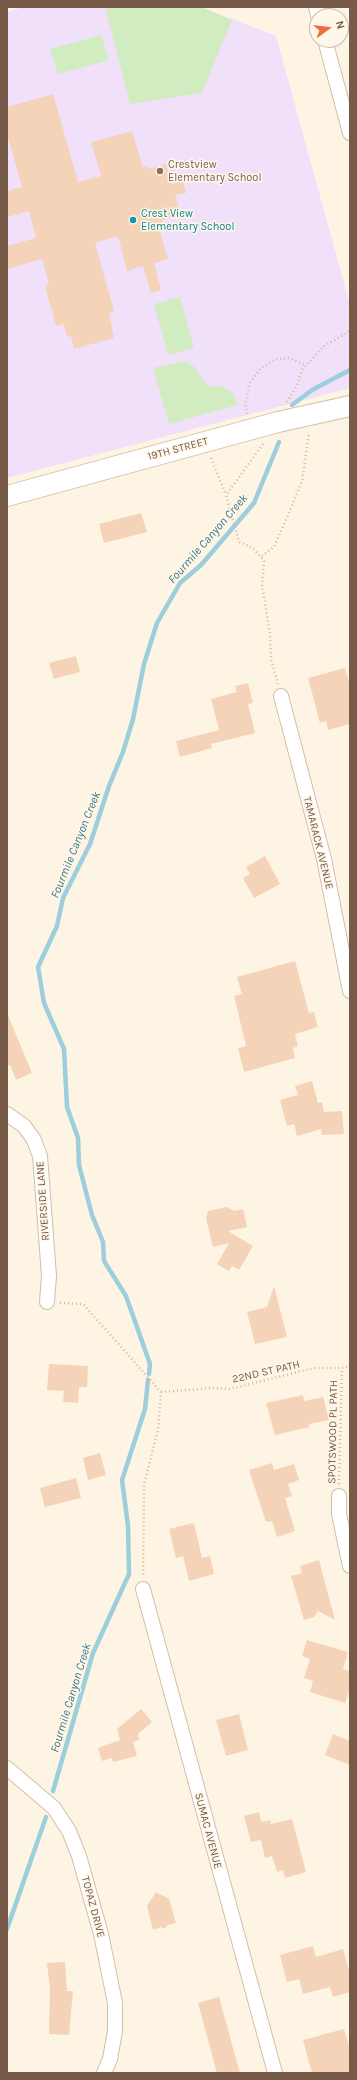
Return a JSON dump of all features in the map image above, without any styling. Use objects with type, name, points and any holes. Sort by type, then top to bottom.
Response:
[{"type":"street","points":[[327,48],[350,133]]},
{"type":"street","name":"19TH STREET","points":[[7,496],[306,415],[350,406]]},
{"type":"street","name":"TAMARACK AVENUE","points":[[280,696],[324,859],[350,991]]},
{"type":"street","name":"RIVERSIDE LANE","points":[[7,1114],[24,1126],[34,1140],[40,1156],[49,1276],[47,1302]]},
{"type":"street","points":[[339,1496],[340,1522],[350,1566]]},
{"type":"street","name":"SUMAC AVENUE","points":[[143,1589],[275,2073]]},
{"type":"street","name":"TOPAZ DRIVE","points":[[7,1768],[54,1808],[69,1831],[80,1856],[101,1934],[115,2003],[115,2031],[110,2059],[104,2073]]},
{"type":"path","points":[[285,406],[297,385],[302,370],[324,346],[350,331]]},
{"type":"path","points":[[249,418],[245,405],[250,383],[261,368],[276,359],[290,358],[306,366]]},
{"type":"path","points":[[262,556],[274,546],[302,481],[309,427],[306,415]]},
{"type":"path","points":[[226,495],[263,444]]},
{"type":"path","points":[[210,454],[226,495],[239,542],[254,548],[262,556],[264,561],[262,586],[270,634],[271,659],[280,696]]},
{"type":"path","points":[[47,1302],[83,1304],[162,1392],[158,1430],[144,1485],[143,1589]]},
{"type":"path","name":"22ND ST PATH","points":[[162,1392],[213,1388],[230,1389],[314,1368],[342,1368],[350,1366]]},
{"type":"path","name":"SPOTSWOOD PL PATH","points":[[339,1496],[342,1368]]},
{"type":"shaded area","name":"Crestview Elementary School","points":[[23,7],[201,7],[276,36],[350,305],[350,388],[7,478],[7,12]]},
{"type":"green space","points":[[105,7],[201,7],[232,20],[202,93],[130,104]]},
{"type":"green space","points":[[101,35],[109,60],[58,74],[50,49]]},
{"type":"green space","points":[[180,297],[194,348],[168,355],[154,304]]},
{"type":"green space","points":[[184,361],[194,366],[208,386],[223,387],[234,393],[237,405],[169,424],[153,368]]},
{"type":"building","name":"Crest View Elementary School","points":[[53,94],[78,182],[101,176],[91,142],[132,131],[143,168],[147,166],[148,169],[166,164],[172,184],[183,181],[186,193],[175,195],[181,214],[162,220],[163,224],[158,225],[168,259],[154,263],[161,290],[151,293],[143,266],[127,271],[118,236],[95,243],[114,311],[109,313],[114,338],[74,349],[71,336],[67,337],[64,324],[56,326],[45,286],[49,284],[42,259],[7,269],[7,246],[36,238],[29,211],[7,217],[7,191],[22,187],[7,134],[7,107]]},
{"type":"building","points":[[141,513],[147,532],[104,543],[99,524]]},
{"type":"building","points":[[76,656],[80,672],[54,679],[49,663]]},
{"type":"building","points":[[345,668],[350,685],[350,724],[328,730],[326,721],[320,723],[308,678]]},
{"type":"building","points":[[248,683],[253,703],[248,704],[255,733],[211,744],[212,748],[180,757],[176,741],[219,730],[211,699],[237,692],[235,686]]},
{"type":"building","points":[[265,856],[280,884],[254,898],[243,878],[250,874],[246,867]]},
{"type":"building","points":[[295,961],[309,1013],[314,1012],[318,1027],[295,1034],[298,1046],[293,1048],[295,1058],[244,1072],[238,1048],[246,1046],[234,996],[242,994],[237,977]]},
{"type":"building","points":[[7,1013],[32,1073],[16,1080],[10,1065],[7,1066]]},
{"type":"building","points":[[312,1081],[318,1103],[322,1102],[324,1112],[342,1111],[344,1134],[322,1135],[321,1129],[297,1136],[294,1124],[287,1126],[280,1100],[298,1095],[295,1086]]},
{"type":"building","points":[[227,1207],[234,1211],[243,1209],[247,1227],[228,1231],[253,1246],[239,1270],[232,1266],[229,1271],[217,1264],[229,1243],[213,1247],[206,1218],[208,1211]]},
{"type":"building","points":[[274,1286],[287,1337],[255,1344],[247,1312],[267,1307]]},
{"type":"building","points":[[49,1364],[88,1366],[87,1387],[79,1387],[78,1403],[63,1402],[64,1391],[47,1390]]},
{"type":"building","points":[[303,1395],[304,1401],[323,1397],[329,1420],[309,1424],[310,1427],[275,1435],[266,1403]]},
{"type":"building","points":[[100,1453],[106,1475],[88,1480],[83,1458]]},
{"type":"building","points":[[272,1463],[274,1470],[294,1464],[299,1480],[288,1484],[292,1496],[285,1498],[295,1531],[277,1537],[272,1521],[266,1522],[249,1470]]},
{"type":"building","points":[[76,1478],[81,1498],[45,1507],[40,1488]]},
{"type":"building","points":[[194,1523],[202,1558],[210,1556],[214,1574],[189,1581],[183,1556],[176,1558],[169,1529]]},
{"type":"building","points":[[319,1560],[335,1620],[318,1611],[314,1617],[304,1620],[291,1576],[302,1573],[300,1566]]},
{"type":"building","points":[[307,1640],[348,1652],[343,1669],[350,1671],[350,1688],[345,1703],[310,1692],[313,1681],[304,1678],[310,1659],[302,1656]]},
{"type":"building","points":[[141,1709],[152,1722],[138,1734],[139,1740],[133,1742],[137,1756],[113,1762],[112,1758],[102,1761],[98,1748],[120,1740],[117,1729]]},
{"type":"building","points":[[239,1714],[248,1750],[226,1756],[216,1720]]},
{"type":"building","points":[[333,1734],[350,1741],[350,1765],[325,1755]]},
{"type":"building","points":[[259,1812],[261,1822],[270,1820],[271,1824],[292,1819],[306,1872],[285,1878],[283,1870],[277,1872],[272,1856],[265,1858],[261,1840],[251,1842],[244,1816]]},
{"type":"building","points":[[156,1892],[169,1899],[176,1923],[167,1925],[165,1929],[161,1927],[153,1930],[147,1906]]},
{"type":"building","points":[[313,1946],[316,1957],[343,1949],[350,1974],[350,1992],[333,1997],[330,1987],[303,1994],[299,1979],[287,1982],[280,1955]]},
{"type":"building","points":[[65,1962],[67,1991],[73,1991],[69,2035],[49,2034],[50,1989],[47,1963]]},
{"type":"building","points":[[219,1997],[240,2073],[217,2073],[198,2003]]},
{"type":"building","points":[[344,2029],[350,2049],[350,2073],[312,2073],[303,2040]]},
{"type":"waterway","name":"Fourmile Canyon Creek","points":[[292,405],[312,390],[350,370]]},
{"type":"waterway","name":"Fourmile Canyon Creek","points":[[149,1374],[150,1364],[126,1296],[104,1261],[103,1242],[92,1215],[79,1165],[78,1138],[67,1107],[64,1049],[44,1003],[38,967],[57,926],[63,898],[90,844],[109,786],[123,752],[133,719],[144,664],[157,623],[180,583],[201,565],[254,503],[279,442]]},
{"type":"waterway","name":"Fourmile Canyon Creek","points":[[53,1791],[93,1653],[129,1574],[128,1526],[122,1480],[145,1409],[148,1380]]},
{"type":"waterway","name":"Fourmile Canyon Creek","points":[[7,1929],[46,1817]]},
{"type":"place","name":"Crestview Elementary School","points":[[160,171]]},
{"type":"place","name":"Crest View Elementary School","points":[[133,220]]}]
